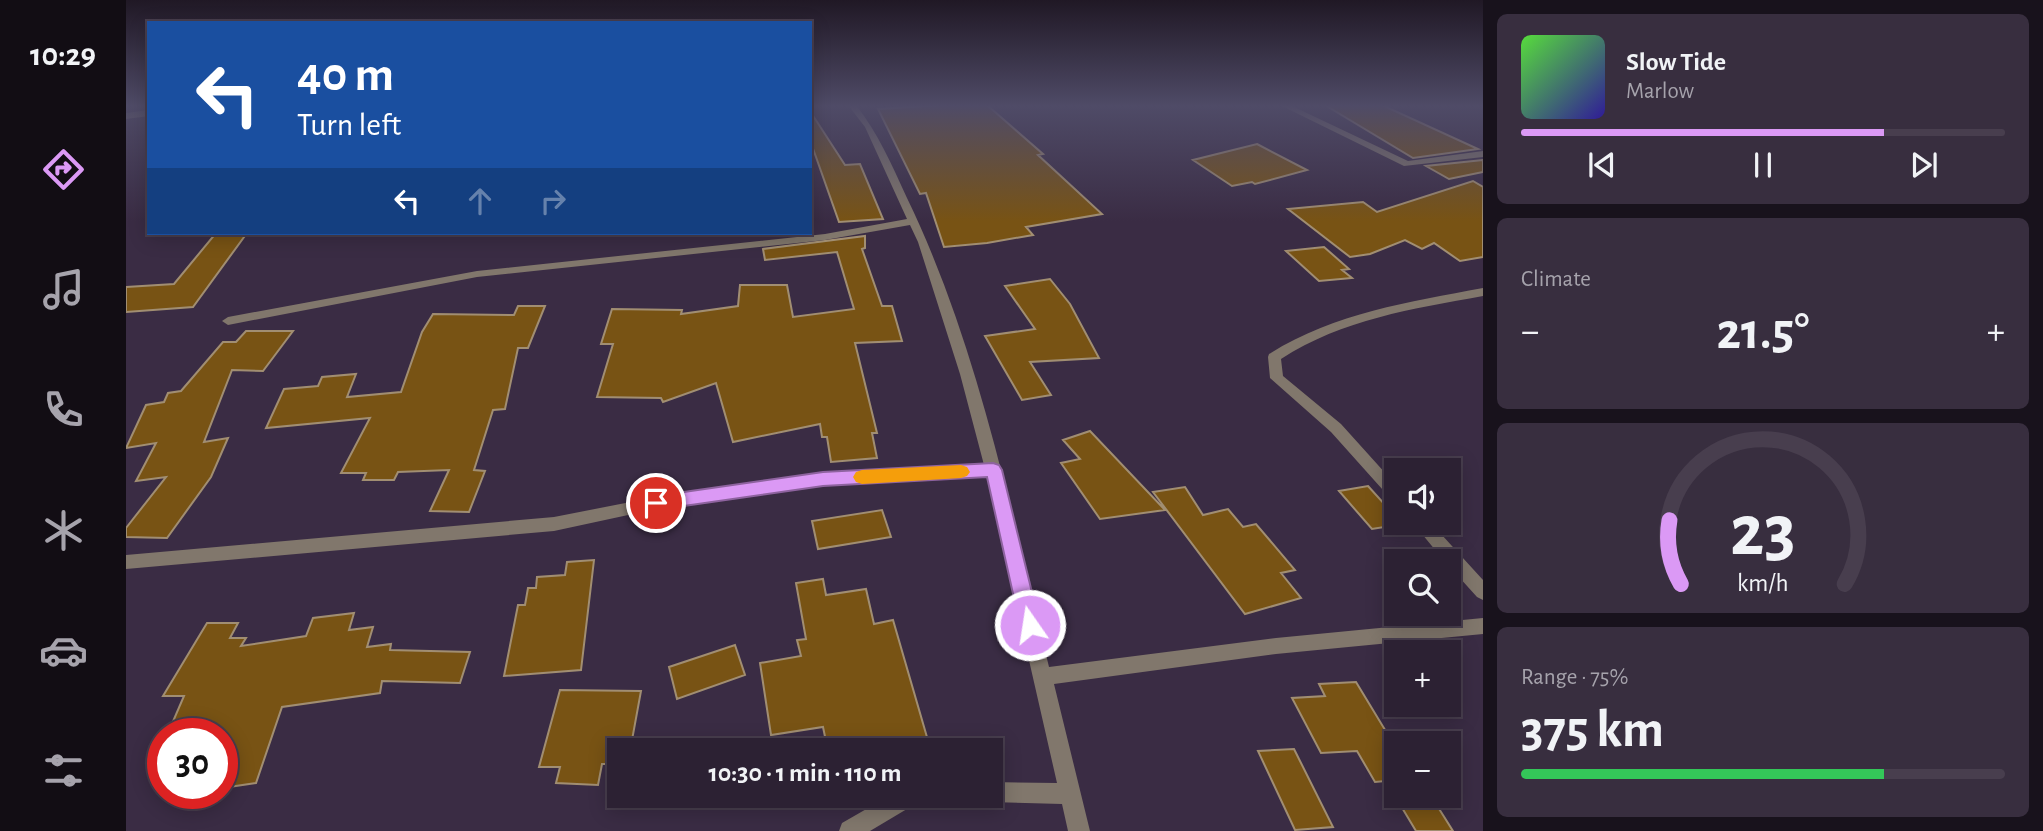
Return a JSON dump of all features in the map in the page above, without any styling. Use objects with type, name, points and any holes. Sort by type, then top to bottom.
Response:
[{"type":"street","points":[[877,144],[922,242],[967,374],[993,470],[1079,831]]},
{"type":"street","points":[[1365,144],[1412,166],[1483,154]]},
{"type":"street","points":[[228,321],[477,274],[825,237],[913,221]]},
{"type":"street","points":[[1384,482],[1336,428],[1277,378],[1274,357],[1320,330],[1388,311],[1483,292]]},
{"type":"street","points":[[126,562],[554,524],[656,503],[823,479],[993,470]]},
{"type":"street","points":[[1432,535],[1483,592]]},
{"type":"street","points":[[1042,677],[1276,646],[1483,626]]},
{"type":"street","points":[[1003,792],[1069,793]]},
{"type":"street","points":[[850,831],[889,808]]},
{"type":"building","points":[[812,144],[831,144],[845,165],[860,164],[883,219],[839,222]]},
{"type":"building","points":[[895,144],[1031,144],[1043,154],[1038,155],[1102,214],[1026,227],[1033,235],[944,247],[926,193],[920,194]]},
{"type":"building","points":[[1257,144],[1307,170],[1255,184],[1252,182],[1232,186],[1193,160]]},
{"type":"building","points":[[1389,144],[1467,144],[1478,149],[1413,158]]},
{"type":"building","points":[[1483,160],[1483,172],[1449,179],[1426,166]]},
{"type":"building","points":[[1473,181],[1483,187],[1483,257],[1460,261],[1434,243],[1422,249],[1405,240],[1370,254],[1350,257],[1288,209],[1363,202],[1377,212]]},
{"type":"building","points":[[214,235],[246,235],[193,307],[126,312],[126,287],[174,284]]},
{"type":"building","points":[[865,236],[865,248],[862,249],[882,306],[892,306],[902,341],[855,343],[877,433],[872,433],[877,458],[831,462],[827,437],[822,437],[820,424],[733,442],[716,383],[663,402],[661,398],[597,397],[613,344],[601,344],[612,309],[682,310],[681,314],[738,306],[740,285],[787,285],[793,317],[854,309],[837,252],[765,260],[763,249]]},
{"type":"building","points":[[1324,247],[1349,269],[1342,270],[1352,278],[1319,281],[1286,251]]},
{"type":"building","points":[[1050,279],[1070,304],[1099,358],[1030,362],[1051,395],[1022,400],[985,336],[1035,329],[1005,286]]},
{"type":"building","points":[[518,306],[545,306],[528,348],[518,348],[505,409],[493,410],[474,470],[485,471],[469,512],[430,511],[449,470],[398,472],[394,480],[363,480],[366,473],[341,473],[370,418],[266,428],[284,389],[318,386],[322,377],[356,374],[347,397],[401,392],[422,332],[433,314],[514,315]]},
{"type":"building","points":[[246,331],[293,331],[263,371],[232,370],[204,442],[228,438],[211,477],[167,538],[126,537],[126,528],[166,477],[136,481],[156,443],[126,448],[146,405],[164,402],[168,393],[181,391],[223,342],[236,342]]},
{"type":"building","points":[[1090,431],[1165,510],[1100,519],[1061,463],[1080,459],[1063,440]]},
{"type":"building","points":[[1368,486],[1384,504],[1384,527],[1372,529],[1339,491]]},
{"type":"building","points":[[1185,487],[1203,515],[1228,509],[1243,527],[1256,524],[1295,570],[1281,573],[1301,598],[1245,614],[1153,492]]},
{"type":"building","points":[[882,510],[891,537],[818,549],[812,521]]},
{"type":"building","points":[[594,560],[581,670],[504,676],[518,605],[525,605],[528,588],[536,588],[537,577],[565,575],[567,562]]},
{"type":"building","points":[[823,579],[826,595],[866,589],[874,624],[893,620],[927,738],[825,738],[823,727],[771,735],[760,663],[801,656],[797,640],[806,639],[796,583]]},
{"type":"building","points":[[354,613],[349,630],[373,627],[367,647],[391,644],[390,650],[470,652],[460,683],[382,681],[380,693],[282,707],[256,783],[238,786],[238,718],[174,718],[184,696],[163,696],[207,623],[238,623],[230,638],[246,638],[241,646],[306,636],[313,618]]},
{"type":"building","points":[[735,645],[745,675],[677,699],[669,667]]},
{"type":"building","points":[[1356,682],[1386,731],[1384,781],[1375,782],[1357,751],[1321,753],[1292,698],[1325,696],[1319,684]]},
{"type":"building","points":[[560,690],[641,691],[632,738],[607,738],[607,764],[602,764],[598,785],[556,783],[560,767],[539,767]]},
{"type":"building","points":[[1294,749],[1333,827],[1295,830],[1258,751]]},
{"type":"building","points":[[1402,808],[1439,808],[1453,831],[1416,831]]},
{"type":"slow traffic","points":[[862,477],[961,472]]},
{"type":"route","points":[[656,503],[823,479],[993,470],[1030,625]]}]
